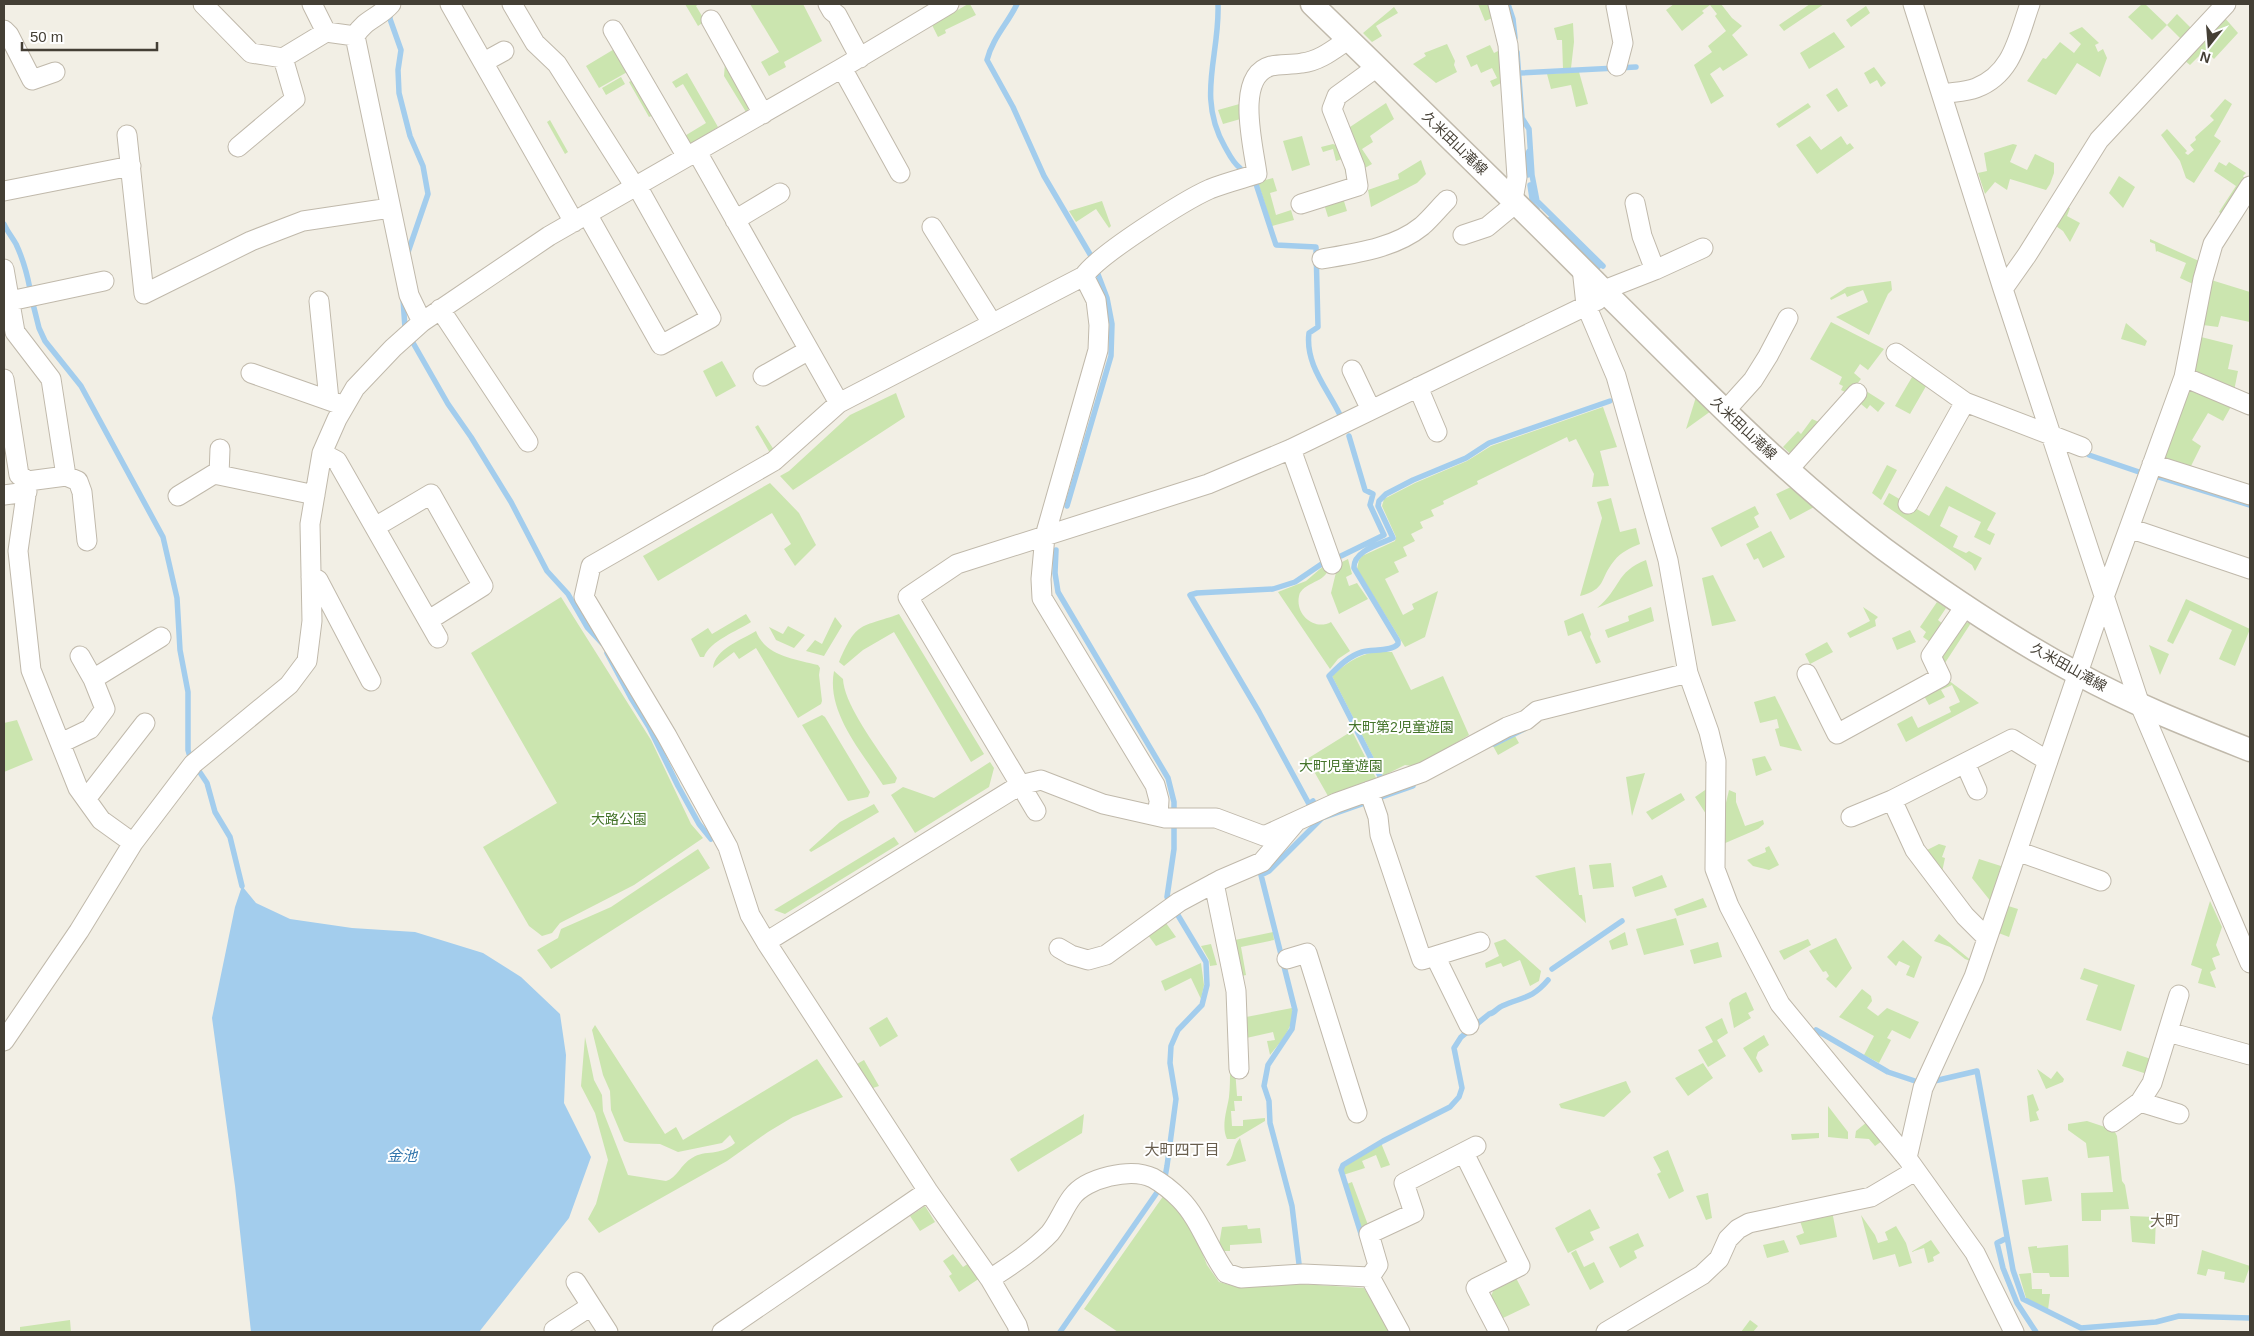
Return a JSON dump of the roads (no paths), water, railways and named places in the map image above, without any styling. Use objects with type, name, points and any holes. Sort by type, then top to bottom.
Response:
[{"type":"street","points":[[203,4],[250,53],[283,58],[326,32],[355,36]]},
{"type":"street","points":[[312,4],[326,32]]},
{"type":"street","points":[[391,4],[386,10],[362,25],[355,36],[409,294],[422,322]]},
{"type":"street","points":[[450,4],[484,62],[520,143],[581,218],[661,345],[711,318],[636,186],[557,64],[535,43],[512,4]]},
{"type":"street","points":[[828,4],[837,15],[860,58]]},
{"type":"street","points":[[337,403],[356,388],[380,361],[422,322],[549,236],[860,58],[949,4]]},
{"type":"street","name":"久米田山滝線","points":[[1312,4],[1515,201],[1725,410],[1788,470],[1883,548],[1966,605],[2031,647],[2078,674],[2140,705],[2250,750]]},
{"type":"street","points":[[1463,235],[1487,227],[1515,201],[1517,176],[1512,32],[1498,4]]},
{"type":"street","points":[[1913,4],[2003,289],[2140,705],[2250,963]]},
{"type":"street","points":[[1942,94],[1976,88],[2000,75],[2011,58],[2010,40],[2030,4]]},
{"type":"street","points":[[2003,289],[2027,255],[2098,140],[2226,4]]},
{"type":"street","points":[[1616,6],[1623,43],[1617,66]]},
{"type":"street","points":[[711,20],[763,114]]},
{"type":"street","points":[[4,30],[9,35],[32,80],[55,72]]},
{"type":"street","points":[[613,30],[735,220],[839,403]]},
{"type":"street","points":[[1019,1332],[1017,1325],[990,1280],[928,1191],[750,915],[728,847],[668,736],[584,597],[591,566],[774,461],[839,403],[992,323],[1092,267],[1124,242],[1202,194],[1257,174],[1248,105],[1250,87],[1257,75],[1268,67],[1321,59],[1349,39]]},
{"type":"street","points":[[484,62],[504,51]]},
{"type":"street","points":[[238,147],[295,99],[283,58]]},
{"type":"street","points":[[1308,197],[1358,186],[1355,167],[1335,136],[1332,110],[1337,96],[1378,67]]},
{"type":"street","points":[[842,68],[881,155],[900,173]]},
{"type":"street","points":[[127,135],[144,294],[251,241],[303,221],[390,208]]},
{"type":"street","points":[[4,191],[131,166]]},
{"type":"street","points":[[1606,1332],[1633,1325],[1702,1274],[1719,1258],[1728,1240],[1738,1229],[1749,1223],[1870,1197],[1911,1164],[1924,1085],[1974,977],[2104,597],[2184,377],[2203,279],[2213,244],[2250,186]]},
{"type":"street","points":[[735,220],[780,193]]},
{"type":"street","points":[[1322,259],[1363,252],[1411,234],[1424,225],[1447,200]]},
{"type":"street","points":[[1635,203],[1642,236],[1655,270]]},
{"type":"street","points":[[932,227],[992,323]]},
{"type":"street","points":[[1036,811],[908,596],[957,564],[1208,484],[1292,449],[1607,293],[1703,248]]},
{"type":"street","points":[[1092,267],[1099,325],[1098,350],[1045,536],[1041,579],[1042,598],[1155,785],[1158,800],[1168,817]]},
{"type":"street","points":[[1582,268],[1586,305],[1616,376],[1668,560],[1688,673],[1709,732],[1716,760],[1715,869],[1729,906],[1780,1004],[1911,1164],[1975,1253],[2014,1332]]},
{"type":"street","points":[[4,269],[10,301],[9,323],[51,379],[66,476]]},
{"type":"street","points":[[10,301],[104,281]]},
{"type":"street","points":[[4,1041],[79,931],[132,843],[193,764],[289,685],[307,661],[312,621],[310,524],[322,453],[337,403],[319,301]]},
{"type":"street","points":[[440,309],[528,442]]},
{"type":"street","points":[[1725,410],[1752,380],[1768,356],[1788,318]]},
{"type":"street","points":[[763,376],[809,350]]},
{"type":"street","points":[[1896,354],[1965,402],[2082,447]]},
{"type":"street","points":[[1352,370],[1371,410]]},
{"type":"street","points":[[251,373],[337,403]]},
{"type":"street","points":[[2184,377],[2250,405]]},
{"type":"street","points":[[4,380],[19,475],[28,486],[18,552],[31,670],[78,788],[101,820],[132,843]]},
{"type":"street","points":[[1418,387],[1436,432]]},
{"type":"street","points":[[1788,470],[1857,393]]},
{"type":"street","points":[[1908,504],[1965,402]]},
{"type":"street","points":[[219,475],[220,449]]},
{"type":"street","points":[[1292,449],[1331,559]]},
{"type":"street","points":[[322,453],[337,462],[438,638]]},
{"type":"street","points":[[2152,464],[2250,495]]},
{"type":"street","points":[[178,496],[214,474],[315,495]]},
{"type":"street","points":[[4,495],[28,486],[66,476],[78,481],[82,492],[87,541]]},
{"type":"street","points":[[375,528],[431,494],[483,586],[429,620]]},
{"type":"street","points":[[2129,528],[2224,568],[2250,569]]},
{"type":"street","points":[[311,577],[318,580],[371,681]]},
{"type":"street","points":[[1807,674],[1837,734],[1942,677],[1931,656],[1966,605]]},
{"type":"street","points":[[93,680],[161,637]]},
{"type":"street","points":[[61,744],[90,729],[105,709],[93,680],[80,656]]},
{"type":"street","points":[[766,942],[1020,785],[1041,780],[1103,804],[1168,817],[1216,818],[1264,836],[1299,819],[1423,772],[1507,727],[1526,720],[1537,711],[1688,673]]},
{"type":"street","points":[[86,799],[145,723]]},
{"type":"street","points":[[1851,818],[1892,800],[2012,739],[2048,760]]},
{"type":"street","points":[[1965,763],[1977,790]]},
{"type":"street","points":[[1369,791],[1378,817],[1380,835],[1422,960],[1480,942]]},
{"type":"street","points":[[1892,800],[1915,850],[1965,916],[1987,938]]},
{"type":"street","points":[[1059,948],[1071,955],[1088,960],[1106,955],[1172,906],[1214,883],[1262,862],[1299,819]]},
{"type":"street","points":[[2017,850],[2101,881]]},
{"type":"street","points":[[1214,883],[1236,990],[1239,1069]]},
{"type":"street","points":[[1287,959],[1307,953],[1357,1113]]},
{"type":"street","points":[[1435,956],[1469,1025]]},
{"type":"street","points":[[2113,1122],[2140,1102],[2152,1083],[2179,995]]},
{"type":"street","points":[[2168,1032],[2243,1058]]},
{"type":"street","points":[[2140,1102],[2179,1114]]},
{"type":"street","points":[[1370,1277],[1378,1265],[1368,1234],[1414,1213],[1404,1183],[1470,1149],[1520,1266],[1476,1288],[1499,1332]]},
{"type":"street","points":[[990,1280],[1034,1248],[1050,1232],[1072,1196],[1081,1189],[1107,1177],[1126,1174],[1139,1174],[1161,1184],[1181,1200],[1226,1273],[1241,1278],[1303,1274],[1370,1277]]},
{"type":"street","points":[[722,1332],[928,1191]]},
{"type":"street","points":[[1370,1277],[1400,1332]]},
{"type":"street","points":[[576,1282],[608,1332]]},
{"type":"street","points":[[554,1330],[591,1306]]},
{"type":"water","name":"金池","points":[[242,886],[256,903],[290,919],[352,928],[415,932],[483,953],[521,977],[560,1014],[566,1055],[564,1103],[591,1157],[569,1218],[479,1332],[251,1332],[235,1186],[212,1018],[235,907]]},
{"type":"waterway","points":[[1017,4],[996,38],[987,60],[1013,107],[1044,176],[1091,256],[1107,298],[1112,324],[1111,356],[1067,506]]},
{"type":"waterway","points":[[1218,4],[1218,23],[1211,76],[1212,110],[1216,128],[1225,147],[1233,161],[1240,168]]},
{"type":"waterway","points":[[1508,4],[1513,19],[1515,38]]},
{"type":"waterway","points":[[390,13],[390,19],[401,50],[398,70],[399,93],[410,136],[423,166],[428,194],[407,255]]},
{"type":"waterway","points":[[1517,52],[1522,118],[1529,129],[1532,175],[1537,201],[1603,266]]},
{"type":"waterway","points":[[1520,73],[1636,67]]},
{"type":"waterway","points":[[1528,175],[1526,158],[1529,151]]},
{"type":"waterway","points":[[1252,182],[1255,181],[1276,245],[1316,247],[1318,327],[1309,333],[1310,355],[1318,376],[1340,415]]},
{"type":"waterway","points":[[1530,185],[1533,205],[1537,209]]},
{"type":"waterway","points":[[1549,220],[1598,267]]},
{"type":"waterway","points":[[4,224],[21,255],[30,289]]},
{"type":"waterway","points":[[403,299],[405,328]]},
{"type":"waterway","points":[[33,304],[39,328],[45,341],[81,386],[163,537],[177,598],[180,650],[188,692],[188,750],[190,757]]},
{"type":"waterway","points":[[412,341],[448,404],[471,437],[511,502],[547,571],[568,594],[587,627],[602,643]]},
{"type":"waterway","points":[[1381,778],[1329,676],[1344,662],[1357,654],[1391,648],[1398,644],[1398,641],[1354,568],[1355,562],[1362,553],[1393,538],[1378,506],[1379,501],[1386,494],[1413,480],[1466,458],[1489,443],[1610,401]]},
{"type":"waterway","points":[[1313,801],[1309,804],[1259,712],[1190,595],[1273,589],[1295,582],[1326,561],[1341,556],[1384,535],[1370,505],[1373,494],[1365,490],[1349,436]]},
{"type":"waterway","points":[[2089,455],[2142,473]]},
{"type":"waterway","points":[[2156,476],[2250,505]]},
{"type":"waterway","points":[[1056,550],[1055,573],[1058,592],[1168,778],[1174,802],[1174,849],[1167,897],[1206,962],[1207,985],[1202,1005],[1178,1030],[1171,1046],[1170,1063],[1176,1099],[1165,1177],[1158,1191],[1060,1332]]},
{"type":"waterway","points":[[607,653],[649,727],[699,824],[711,839]]},
{"type":"waterway","points":[[1494,744],[1524,729]]},
{"type":"waterway","points":[[199,771],[207,783],[215,812],[230,837],[242,886]]},
{"type":"waterway","points":[[1300,1272],[1292,1206],[1270,1123],[1269,1101],[1264,1086],[1268,1065],[1292,1029],[1295,1010],[1261,875],[1269,871],[1322,818],[1413,786]]},
{"type":"waterway","points":[[1552,969],[1622,921]]},
{"type":"waterway","points":[[1362,1237],[1341,1170],[1343,1165],[1383,1141],[1450,1107],[1459,1097],[1462,1088],[1454,1048],[1461,1037],[1489,1014],[1502,1006],[1532,994],[1548,980]]},
{"type":"waterway","points":[[1816,1030],[1888,1072],[1921,1083]]},
{"type":"waterway","points":[[1930,1082],[1977,1071],[2013,1270],[2023,1299],[2081,1328],[2156,1322],[2179,1316],[2250,1318]]},
{"type":"waterway","points":[[2007,1238],[1997,1243],[2003,1268],[2017,1303],[2036,1332]]},
{"type":"district","name":"大町四丁目","points":[[1182,1149]]},
{"type":"district","name":"大町","points":[[2165,1220]]},
{"type":"park label","name":"大町第2児童遊園","points":[[1401,727]]},
{"type":"park label","name":"大町児童遊園","points":[[1341,766]]},
{"type":"park label","name":"大路公園","points":[[619,819]]}]
